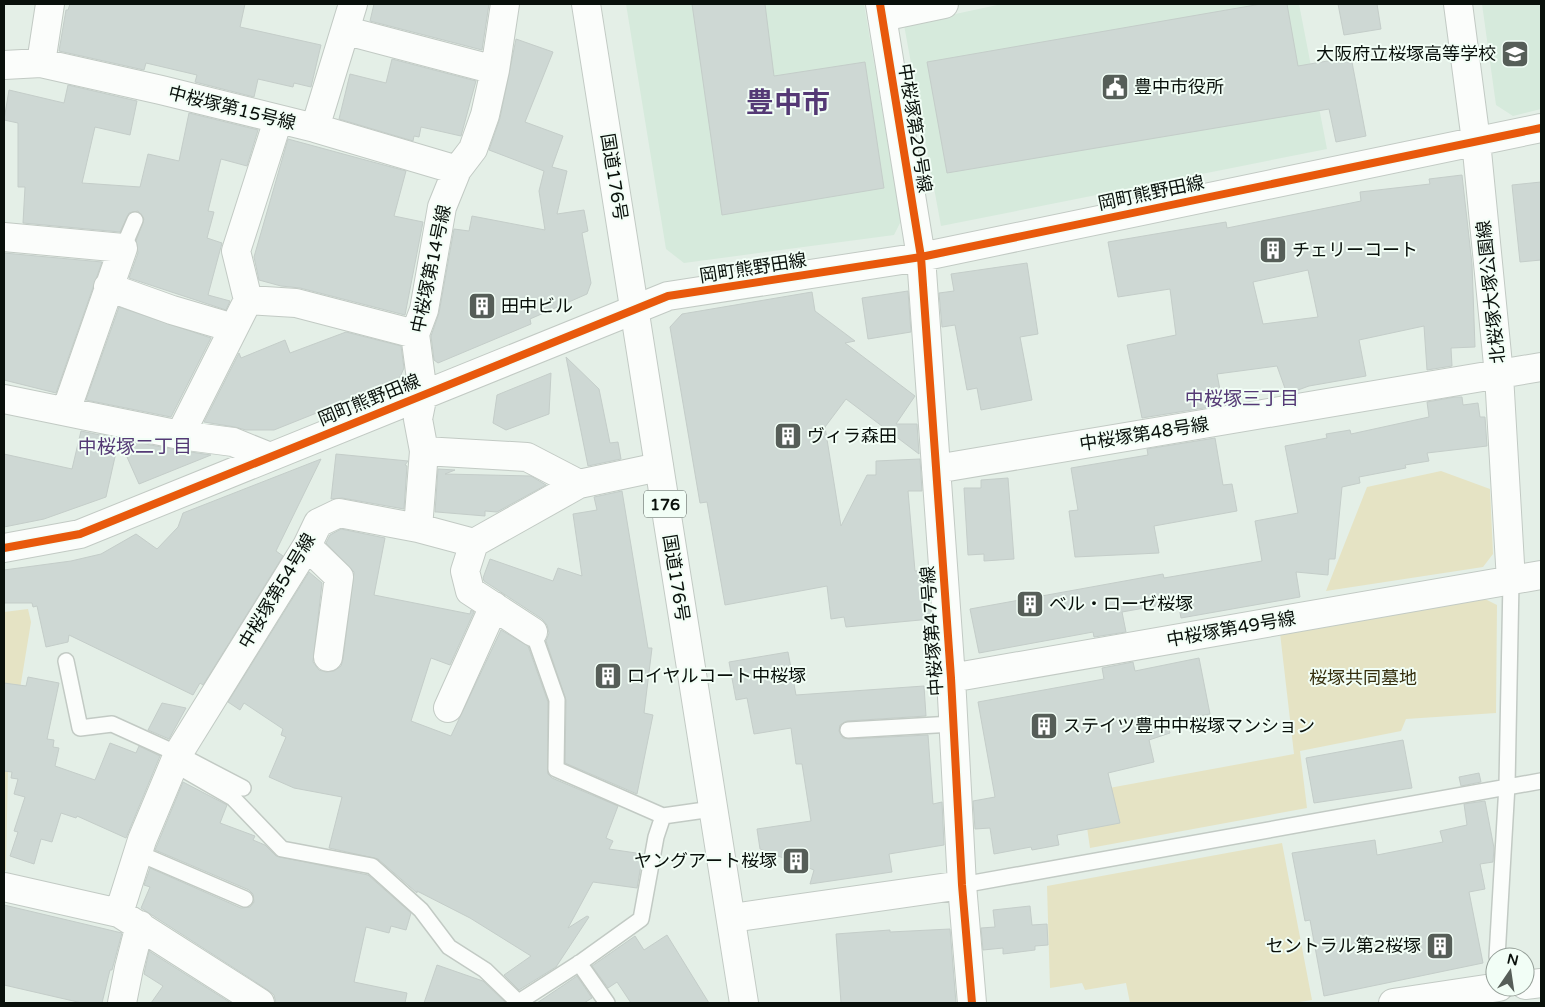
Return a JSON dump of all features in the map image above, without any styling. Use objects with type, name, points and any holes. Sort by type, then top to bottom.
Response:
[{"type":"main road","points":[[40,63],[50,4]]},
{"type":"main road","points":[[315,128],[353,4]]},
{"type":"main road","name":"中桜塚第14号線","points":[[418,528],[424,451],[418,419],[423,394],[415,334],[424,310],[442,207],[458,170],[473,150],[485,115],[495,70],[505,4]]},
{"type":"main road","name":"国道176号","points":[[586,4],[744,1003]]},
{"type":"main road","points":[[881,11],[944,4]]},
{"type":"main road","name":"北桜塚大塚公園線","points":[[1458,4],[1476,141],[1499,375],[1511,581]]},
{"type":"main road","name":"中桜塚第20号線","points":[[881,11],[921,257]]},
{"type":"main road","points":[[346,31],[495,70]]},
{"type":"main road","name":"中桜塚第15号線","points":[[4,65],[40,63],[315,128],[458,170]]},
{"type":"main road","points":[[180,435],[248,300],[236,251],[278,120]]},
{"type":"main road","name":"岡町熊野田線","points":[[4,548],[80,534],[668,296],[921,257],[1541,128]]},
{"type":"main road","points":[[4,237],[123,248],[66,411]]},
{"type":"main road","name":"中桜塚第47号線","points":[[921,257],[951,678],[962,885],[972,1003]]},
{"type":"main road","points":[[108,287],[172,310],[233,328]]},
{"type":"main road","points":[[248,300],[296,303],[415,334]]},
{"type":"main road","name":"中桜塚第48号線","points":[[936,469],[1541,367]]},
{"type":"main road","points":[[4,399],[180,435],[233,442],[270,458]]},
{"type":"main road","points":[[424,451],[527,457],[579,484]]},
{"type":"main road","points":[[533,632],[470,592],[466,571],[474,543],[579,484],[659,467]]},
{"type":"main road","name":"中桜塚第54号線","points":[[122,1003],[128,968],[130,919],[138,853],[176,759],[307,546],[318,523],[339,513],[418,528],[474,543]]},
{"type":"main road","points":[[307,546],[339,577],[328,657]]},
{"type":"main road","name":"中桜塚第49号線","points":[[951,678],[1541,575]]},
{"type":"main road","points":[[448,708],[494,606]]},
{"type":"main road","points":[[732,918],[962,885]]},
{"type":"main road","points":[[4,887],[130,919],[260,1003]]},
{"type":"main road","points":[[1393,1003],[1485,989]]},
{"type":"lane","points":[[123,248],[135,220]]},
{"type":"lane","points":[[1498,947],[1506,785],[1511,581]]},
{"type":"lane","points":[[533,632],[557,700],[556,769],[663,816],[712,809]]},
{"type":"lane","points":[[66,661],[80,728],[112,724],[176,759],[243,788]]},
{"type":"lane","points":[[848,730],[954,724]]},
{"type":"lane","points":[[176,759],[233,798],[282,848],[372,866],[421,910],[449,947],[485,970],[517,1003],[579,964],[641,919],[656,837],[663,816]]},
{"type":"lane","points":[[962,885],[1506,785],[1541,781]]},
{"type":"lane","points":[[138,853],[246,899]]},
{"type":"lane","points":[[579,964],[607,1003]]},
{"type":"shaded area","points":[[626,4],[864,4],[901,221],[894,235],[684,263],[666,249]]},
{"type":"shaded area","name":"豊中市役所","points":[[1002,4],[1299,4],[1327,149],[941,226],[904,25]]},
{"type":"shaded area","name":"大阪府立桜塚高等学校","points":[[1482,4],[1541,4],[1541,109],[1513,116],[1496,105]]},
{"type":"green space","points":[[1441,471],[1490,489],[1493,554],[1483,567],[1326,591],[1367,487]]},
{"type":"green space","name":"桜塚共同墓地","points":[[1479,596],[1497,605],[1496,713],[1406,719],[1401,731],[1300,751],[1307,808],[1090,848],[1082,793],[1294,754],[1280,633]]},
{"type":"green space","points":[[28,609],[31,622],[8,762],[6,870],[4,872],[4,612]]},
{"type":"green space","points":[[1282,843],[1312,1000],[1293,1003],[1130,1003],[1126,983],[1085,990],[1082,983],[1050,988],[1047,886]]},
{"type":"building","points":[[70,4],[245,4],[240,27],[321,45],[311,87],[294,83],[293,87],[258,79],[254,97],[195,82],[197,75],[146,63],[144,70],[59,51],[66,10],[68,10]]},
{"type":"building","points":[[374,4],[489,4],[482,50],[370,21]]},
{"type":"building","points":[[692,4],[765,4],[774,76],[865,62],[884,188],[722,215]]},
{"type":"building","points":[[1261,4],[1287,4],[1298,66],[1351,57],[1366,136],[1336,142],[1329,109],[947,173],[927,62]]},
{"type":"building","points":[[1338,4],[1377,4],[1381,29],[1344,35]]},
{"type":"building","points":[[516,39],[553,52],[525,122],[563,136],[552,167],[567,171],[557,214],[584,210],[588,231],[582,233],[591,283],[587,294],[530,319],[531,324],[438,363],[434,360],[431,336],[439,313],[454,229],[469,231],[472,216],[545,230],[539,191],[544,171],[489,150],[500,118]]},
{"type":"building","points":[[392,59],[476,81],[461,136],[421,127],[419,137],[414,136],[413,141],[339,119],[350,74],[386,83]]},
{"type":"building","points":[[68,85],[137,101],[130,135],[95,127],[82,183],[140,187],[148,154],[179,161],[189,113],[258,130],[247,166],[221,159],[208,211],[214,212],[207,238],[222,243],[208,295],[230,301],[226,310],[129,278],[138,253],[136,241],[144,219],[138,211],[129,213],[120,232],[23,223],[25,187],[18,187],[18,123],[4,120],[9,90],[64,103]]},
{"type":"building","points":[[288,139],[406,171],[394,216],[423,222],[405,315],[300,288],[281,286],[259,280],[254,257]]},
{"type":"building","points":[[1462,175],[1472,264],[1475,347],[1451,348],[1452,366],[1427,370],[1424,326],[1359,340],[1366,376],[1309,386],[1287,394],[1277,366],[1217,374],[1222,400],[1210,403],[1210,407],[1142,418],[1127,345],[1176,335],[1170,289],[1118,297],[1108,242],[1226,222],[1227,228],[1361,201],[1360,192],[1430,184],[1429,179]],"holes":[[[1308,270],[1318,317],[1263,324],[1253,282]]]},
{"type":"building","points":[[1541,182],[1541,260],[1520,262],[1512,185]]},
{"type":"building","points":[[4,253],[102,262],[56,393],[4,380]]},
{"type":"building","points":[[1027,263],[1038,334],[1020,337],[1032,400],[981,410],[977,388],[967,390],[955,325],[942,327],[939,293],[954,291],[951,274]]},
{"type":"building","points":[[908,291],[911,332],[868,339],[862,298]]},
{"type":"building","points":[[812,292],[815,311],[855,341],[845,343],[915,396],[896,424],[917,424],[919,454],[846,399],[825,427],[841,526],[867,475],[876,475],[876,461],[920,459],[922,491],[908,491],[915,571],[928,570],[931,619],[846,627],[844,617],[831,619],[827,586],[725,605],[707,502],[700,503],[670,327],[682,314]]},
{"type":"building","points":[[119,307],[211,338],[171,417],[86,400]]},
{"type":"building","points":[[346,332],[401,346],[404,368],[400,377],[373,388],[374,390],[274,430],[246,430],[204,422],[239,353],[241,358],[285,340],[290,353]]},
{"type":"building","points":[[566,357],[599,389],[610,443],[618,442],[621,459],[588,466]]},
{"type":"building","points":[[551,373],[549,414],[506,430],[493,423],[497,395]]},
{"type":"building","points":[[1462,397],[1463,405],[1478,403],[1480,417],[1485,417],[1487,446],[1427,453],[1429,461],[1405,465],[1406,468],[1359,477],[1360,483],[1342,487],[1335,559],[1329,559],[1328,575],[1296,572],[1300,597],[1181,618],[1178,602],[1122,612],[1126,632],[1094,637],[1093,632],[979,653],[970,609],[1163,574],[1164,578],[1262,561],[1255,521],[1298,513],[1285,446],[1327,438],[1326,434],[1350,430],[1351,434],[1429,417],[1427,402]]},
{"type":"building","points":[[81,431],[119,439],[106,497],[44,519],[4,527],[4,454],[72,469]]},
{"type":"building","points":[[1215,438],[1223,485],[1232,484],[1237,511],[1154,526],[1159,553],[1075,557],[1069,511],[1078,510],[1071,468],[1148,455],[1147,449]]},
{"type":"building","points":[[119,439],[177,450],[211,455],[139,484]]},
{"type":"building","points":[[336,454],[408,461],[405,465],[407,466],[404,509],[342,498],[331,499]]},
{"type":"building","points":[[321,459],[276,551],[283,556],[203,685],[200,683],[193,695],[69,635],[68,642],[46,647],[37,606],[33,607],[32,603],[4,603],[4,570],[71,561],[101,554],[136,534],[157,549],[178,527],[183,513]]},
{"type":"building","points":[[438,469],[455,470],[445,474],[531,476],[546,485],[497,512],[485,511],[485,516],[435,512]]},
{"type":"building","points":[[1008,478],[1014,559],[984,561],[984,554],[968,555],[964,488],[981,488],[981,480]]},
{"type":"building","points":[[622,491],[648,648],[652,648],[644,713],[653,715],[637,794],[565,763],[566,700],[546,641],[549,633],[547,625],[542,619],[484,581],[483,578],[490,559],[553,581],[558,568],[582,576],[573,514],[597,510],[594,497]]},
{"type":"building","points":[[341,529],[385,538],[374,595],[470,614],[471,610],[474,612],[450,665],[431,658],[411,721],[451,736],[501,630],[528,646],[548,702],[548,774],[552,778],[618,806],[606,838],[613,841],[609,849],[643,854],[637,888],[593,882],[568,928],[587,916],[589,917],[556,967],[519,990],[504,975],[531,956],[470,918],[417,891],[417,893],[378,859],[329,848],[342,797],[294,788],[269,777],[286,737],[281,735],[283,729],[244,703],[240,710],[228,702],[309,572],[322,583],[313,662],[319,670],[326,672],[334,671],[341,666],[354,572],[326,543],[330,535]]},
{"type":"building","points":[[788,652],[796,695],[924,686],[926,716],[847,721],[840,725],[839,731],[843,738],[849,739],[928,735],[933,804],[942,802],[944,845],[889,854],[892,872],[810,884],[814,870],[760,849],[757,829],[811,821],[802,764],[796,764],[791,728],[754,734],[747,698],[736,700],[729,662]]},
{"type":"building","points":[[1199,658],[1210,714],[1167,722],[1170,733],[1149,740],[1154,762],[1108,773],[1120,823],[1057,835],[1059,845],[1032,850],[1031,847],[994,854],[990,828],[975,829],[973,801],[995,797],[978,702],[1104,679],[1102,668],[1133,662],[1135,671]]},
{"type":"building","points":[[28,677],[59,683],[47,739],[54,740],[53,747],[59,748],[55,766],[95,780],[110,743],[136,753],[139,746],[160,756],[126,838],[77,816],[76,818],[61,813],[52,842],[41,839],[34,864],[10,856],[18,832],[14,831],[25,797],[14,794],[18,779],[11,778],[12,772],[4,771],[4,683],[26,686]]},
{"type":"building","points":[[162,703],[186,708],[169,739],[148,730]]},
{"type":"building","points":[[1403,740],[1412,788],[1314,803],[1306,758]]},
{"type":"building","points":[[1479,773],[1481,782],[1461,786],[1459,777]]},
{"type":"building","points":[[183,782],[227,805],[220,823],[255,836],[253,840],[265,845],[276,856],[368,875],[411,913],[406,930],[391,926],[389,933],[366,927],[354,982],[407,993],[405,1003],[276,1003],[274,995],[268,990],[141,908],[150,887],[144,885],[150,868],[241,908],[250,907],[254,902],[253,894],[249,890],[155,850]]},
{"type":"building","points":[[1485,801],[1494,848],[1493,862],[1480,864],[1485,889],[1469,892],[1483,963],[1324,996],[1310,920],[1305,921],[1292,853],[1375,840],[1377,855],[1443,842],[1440,831],[1467,825],[1464,804]]},
{"type":"building","points":[[4,905],[122,933],[102,1003],[82,1003],[4,985]]},
{"type":"building","points":[[1030,906],[1032,925],[1047,924],[1048,945],[1035,946],[1035,950],[1003,954],[1003,948],[983,950],[981,928],[995,927],[993,910]]},
{"type":"building","points":[[950,929],[956,1003],[841,1003],[836,934],[890,930],[890,932]]},
{"type":"building","points":[[667,935],[709,1003],[631,1003],[617,982],[608,988],[592,966],[635,936],[644,950]]},
{"type":"building","points":[[149,951],[231,1003],[151,1003],[163,986],[144,974]]},
{"type":"building","points":[[437,965],[483,981],[506,1003],[424,1003]]},
{"type":"building","points":[[577,976],[592,998],[584,1003],[537,1003]]},
{"type":"cycle path","points":[[880,4],[921,257],[951,678],[962,885],[972,1003]]},
{"type":"cycle path","points":[[4,548],[80,534],[668,296],[921,257],[1541,128]]},
{"type":"place","name":"大阪府立桜塚高等学校","points":[[1515,54]]},
{"type":"place","name":"豊中市役所","points":[[1115,87]]},
{"type":"place","name":"チェリーコート","points":[[1273,250]]},
{"type":"place","name":"田中ビル","points":[[482,306]]},
{"type":"place","name":"ヴィラ森田","points":[[788,436]]},
{"type":"place","name":"ベル・ローゼ桜塚","points":[[1030,604]]},
{"type":"place","name":"ロイヤルコート中桜塚","points":[[608,676]]},
{"type":"place","name":"ステイツ豊中中桜塚マンション","points":[[1044,726]]},
{"type":"place","name":"ヤングアート桜塚","points":[[796,861]]},
{"type":"place","name":"セントラル第2桜塚","points":[[1440,946]]},
{"type":"district","name":"豊中市","points":[[788,102]]},
{"type":"district","name":"中桜塚三丁目","points":[[1242,398]]},
{"type":"district","name":"中桜塚二丁目","points":[[135,446]]}]
